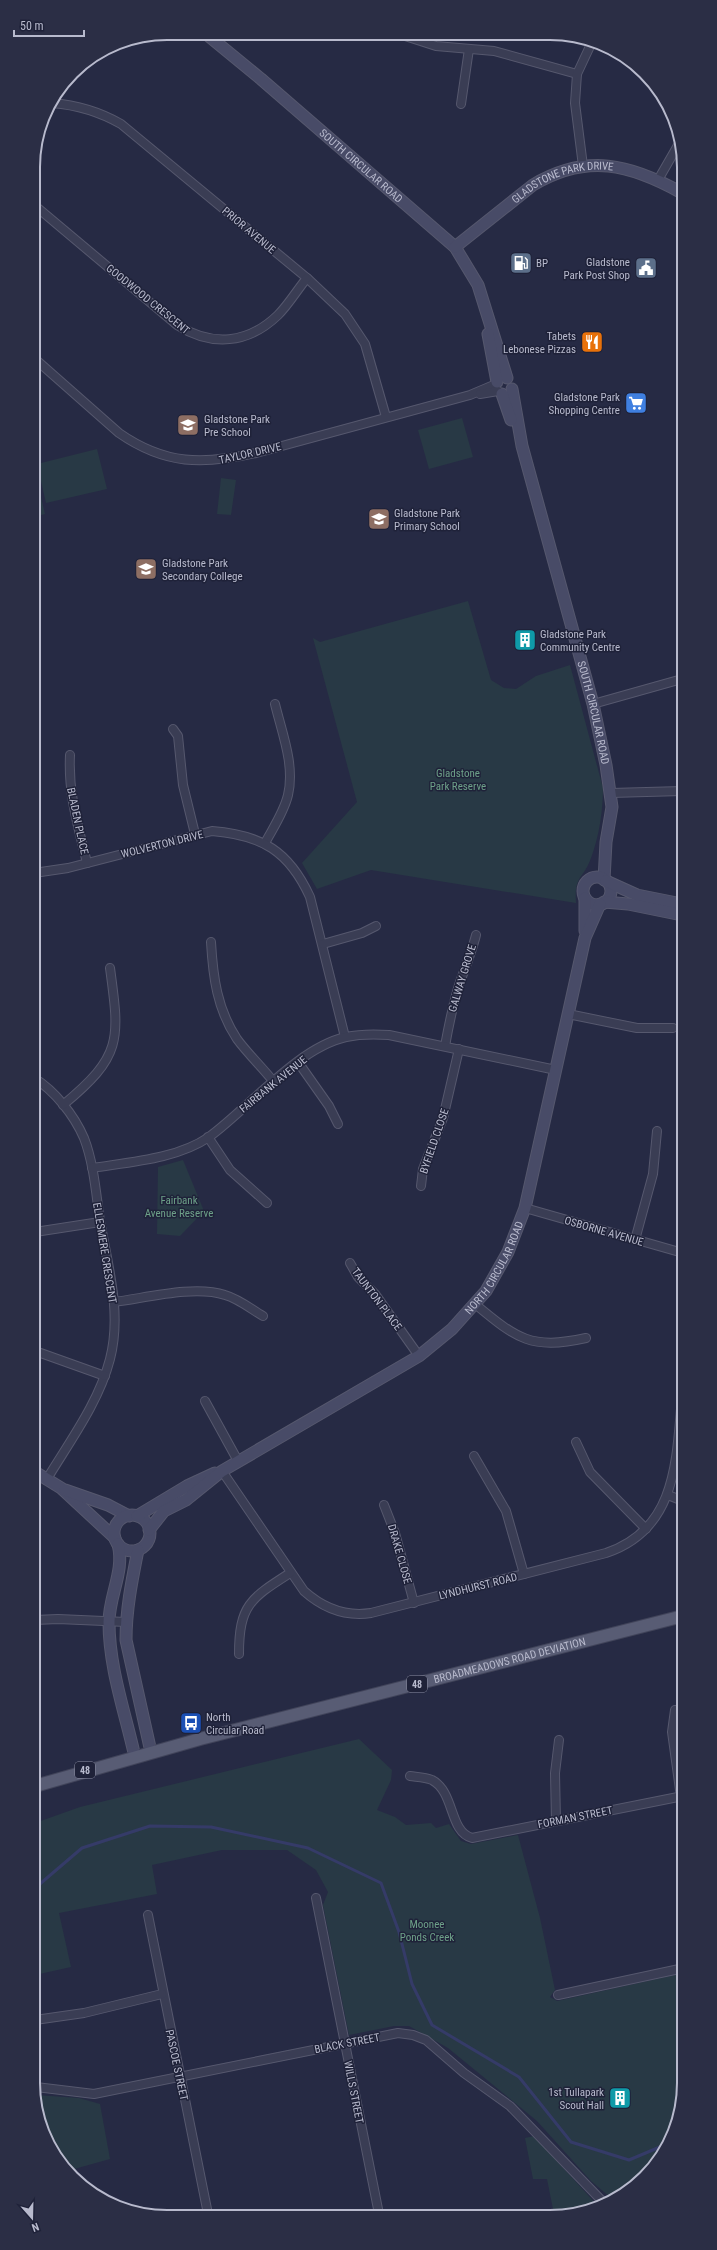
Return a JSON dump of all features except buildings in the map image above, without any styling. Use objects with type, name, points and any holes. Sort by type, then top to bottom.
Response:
[{"type":"main road","name":"BROADMEADOWS ROAD DEVIATION","points":[[40,1785],[151,1752],[677,1618]]},
{"type":"street","name":"SOUTH CIRCULAR ROAD","points":[[213,40],[387,187],[455,247],[478,285],[487,320],[488,338],[500,386],[514,430],[522,446]]},
{"type":"street","points":[[415,40],[436,46],[494,52],[577,74]]},
{"type":"street","points":[[583,166],[575,103],[577,74],[590,47]]},
{"type":"street","points":[[461,104],[469,49]]},
{"type":"street","name":"PRIOR AVENUE","points":[[57,103],[66,104],[103,114],[121,124],[306,278],[346,314],[365,344],[386,417]]},
{"type":"street","points":[[658,180],[676,149]]},
{"type":"street","name":"GLADSTONE PARK DRIVE","points":[[455,247],[533,186],[559,172],[583,166],[616,166],[658,180],[677,190]]},
{"type":"street","name":"GOODWOOD CRESCENT","points":[[40,210],[177,325],[193,335],[223,340],[249,335],[261,329],[278,315],[306,278]]},
{"type":"street","name":"TAYLOR DRIVE","points":[[40,363],[119,433],[146,449],[176,460],[202,462],[224,460],[500,386]]},
{"type":"street","name":"SOUTH CIRCULAR ROAD","points":[[500,386],[512,384],[522,446],[593,704],[611,793],[612,807],[606,842],[605,880]]},
{"type":"street","points":[[593,704],[677,680]]},
{"type":"street","points":[[265,843],[288,796],[290,777],[288,754],[275,704]]},
{"type":"street","points":[[173,729],[178,736],[183,785],[195,834]]},
{"type":"street","name":"BLADEN PLACE","points":[[70,755],[69,780],[72,802],[87,863]]},
{"type":"street","points":[[611,793],[677,791]]},
{"type":"street","name":"WOLVERTON DRIVE","points":[[40,871],[68,868],[195,834],[212,831],[236,833],[265,843],[285,857],[301,877],[310,897],[323,944],[345,1037]]},
{"type":"street","name":"SOUTH CIRCULAR ROAD","points":[[593,878],[606,842]]},
{"type":"street","points":[[677,903],[637,895],[605,880],[593,878],[584,886],[585,898],[592,904],[628,904],[677,914]]},
{"type":"street","points":[[602,903],[610,892],[605,880]]},
{"type":"street","name":"NORTH CIRCULAR ROAD","points":[[149,1530],[164,1511],[186,1500],[222,1471],[419,1356],[448,1333],[476,1304],[506,1257],[525,1208],[585,938],[585,898]]},
{"type":"street","name":"NORTH CIRCULAR ROAD","points":[[585,938],[602,903]]},
{"type":"street","points":[[323,944],[362,933],[376,926]]},
{"type":"street","name":"GALWAY GROVE","points":[[445,1046],[451,1013],[476,935]]},
{"type":"street","points":[[211,942],[213,971],[218,997],[227,1022],[238,1040],[273,1081]]},
{"type":"street","points":[[63,1105],[89,1084],[103,1068],[111,1054],[114,1040],[116,1011],[110,968]]},
{"type":"street","points":[[568,1014],[637,1028],[673,1028]]},
{"type":"street","name":"FAIRBANK AVENUE","points":[[92,1168],[159,1157],[180,1150],[208,1137],[273,1081],[298,1062],[317,1050],[345,1037],[369,1034],[389,1035],[556,1070]]},
{"type":"street","name":"BYFIELD CLOSE","points":[[420,1186],[423,1169],[444,1118],[459,1049]]},
{"type":"street","points":[[298,1062],[329,1106],[338,1124]]},
{"type":"street","name":"ELLESMERE CRESCENT","points":[[40,1084],[63,1105],[83,1138],[92,1168],[114,1302],[113,1338],[105,1376],[94,1400],[47,1479]]},
{"type":"street","points":[[635,1240],[653,1174],[657,1131]]},
{"type":"street","points":[[208,1137],[230,1170],[267,1203]]},
{"type":"street","name":"OSBORNE AVENUE","points":[[525,1208],[677,1252]]},
{"type":"street","points":[[40,1231],[100,1222]]},
{"type":"street","name":"TAUNTON PLACE","points":[[350,1263],[358,1277],[375,1294],[419,1356]]},
{"type":"street","points":[[114,1302],[198,1292],[214,1293],[238,1300],[264,1316]]},
{"type":"street","points":[[476,1304],[510,1332],[528,1340],[555,1344],[586,1338]]},
{"type":"street","points":[[40,1353],[105,1376]]},
{"type":"street","points":[[205,1401],[238,1461]]},
{"type":"street","name":"LYNDHURST ROAD","points":[[222,1471],[290,1573],[304,1591],[321,1604],[350,1614],[370,1613],[414,1603],[618,1549],[646,1529],[668,1495],[677,1440]]},
{"type":"street","points":[[576,1442],[590,1472],[646,1529]]},
{"type":"street","points":[[474,1456],[506,1511],[524,1574]]},
{"type":"street","name":"NORTH CIRCULAR ROAD","points":[[133,1516],[187,1486],[222,1471]]},
{"type":"street","points":[[40,1475],[61,1488],[127,1550],[138,1550],[147,1543],[149,1530],[145,1521],[108,1505],[61,1488]]},
{"type":"street","points":[[668,1495],[677,1499]]},
{"type":"street","points":[[97,1522],[108,1505]]},
{"type":"street","name":"DRAKE CLOSE","points":[[384,1505],[395,1533],[414,1603]]},
{"type":"street","points":[[133,1516],[119,1521],[114,1532],[120,1565],[112,1597],[109,1621],[110,1650],[135,1757]]},
{"type":"street","points":[[138,1550],[132,1574],[126,1622],[126,1640],[151,1752]]},
{"type":"street","points":[[239,1654],[239,1630],[248,1606],[260,1593],[290,1573]]},
{"type":"street","points":[[40,1620],[58,1619],[126,1622]]},
{"type":"street","points":[[119,1689],[136,1683]]},
{"type":"street","points":[[675,1710],[672,1732],[677,1764]]},
{"type":"street","points":[[556,1821],[555,1773],[559,1740]]},
{"type":"street","name":"FORMAN STREET","points":[[410,1776],[432,1780],[439,1786],[451,1805],[459,1828],[467,1836],[477,1837],[677,1798]]},
{"type":"street","name":"WILLS STREET","points":[[316,1898],[378,2210]]},
{"type":"street","name":"PASCOE STREET","points":[[148,1915],[162,1994],[207,2210]]},
{"type":"street","points":[[558,1995],[677,1970]]},
{"type":"street","points":[[40,2019],[84,2013],[162,1994]]},
{"type":"street","name":"BLACK STREET","points":[[40,2087],[94,2094],[398,2033],[413,2034],[426,2040],[464,2073],[510,2106],[599,2199]]},
{"type":"green space","points":[[462,418],[473,457],[429,469],[418,430]]},
{"type":"green space","points":[[97,449],[107,489],[46,503],[40,477],[40,463]]},
{"type":"green space","points":[[221,478],[236,480],[231,515],[217,514]]},
{"type":"green space","points":[[40,493],[45,514],[40,515]]},
{"type":"green space","name":"Gladstone Park Reserve","points":[[468,601],[491,680],[504,688],[516,689],[536,676],[570,665],[603,788],[601,814],[596,841],[588,865],[576,887],[576,903],[371,870],[317,889],[302,863],[357,802],[313,638],[320,642]]},
{"type":"green space","name":"Fairbank Avenue Reserve","points":[[183,1160],[204,1211],[180,1236],[157,1234],[158,1167]]},
{"type":"green space","name":"Moonee Ponds Creek","points":[[359,1739],[392,1770],[391,1780],[377,1810],[395,1817],[406,1825],[431,1823],[436,1828],[449,1824],[461,1841],[471,1844],[518,1835],[540,1918],[555,1990],[550,1997],[557,2001],[677,1975],[677,2091],[675,2107],[670,2124],[656,2153],[634,2178],[620,2189],[608,2195],[591,2181],[537,2121],[448,2048],[409,2026],[394,2026],[349,2035],[323,1905],[328,1892],[316,1870],[287,1850],[222,1850],[152,1865],[157,1894],[59,1913],[71,1967],[40,1974],[40,1821],[80,1807]]},
{"type":"green space","points":[[41,2095],[79,2098],[100,2104],[110,2159],[74,2169],[61,2153],[53,2139],[42,2107]]},
{"type":"green space","points":[[534,2136],[594,2202],[574,2208],[553,2210],[547,2179],[533,2179],[525,2138]]},
{"type":"waterway","name":"Moonee Ponds Creek","points":[[40,1884],[82,1848],[150,1826],[211,1827],[308,1848],[381,1883],[399,1932],[412,1984],[432,2025],[519,2077],[571,2142],[629,2160],[659,2147]]},
{"type":"place","name":"BP","points":[[521,263]]},
{"type":"place","name":"Gladstone Park Post Shop","points":[[646,268]]},
{"type":"place","name":"Tabets Lebonese Pizzas","points":[[592,342]]},
{"type":"place","name":"Gladstone Park Shopping Centre","points":[[636,403]]},
{"type":"place","name":"Gladstone Park Pre School","points":[[188,425]]},
{"type":"place","name":"Gladstone Park Primary School","points":[[379,519]]},
{"type":"place","name":"Gladstone Park Secondary College","points":[[146,569]]},
{"type":"place","name":"Gladstone Park Community Centre","points":[[525,640]]},
{"type":"place","name":"North Circular Road","points":[[191,1723]]},
{"type":"place","name":"1st Tullapark Scout Hall","points":[[620,2098]]}]
